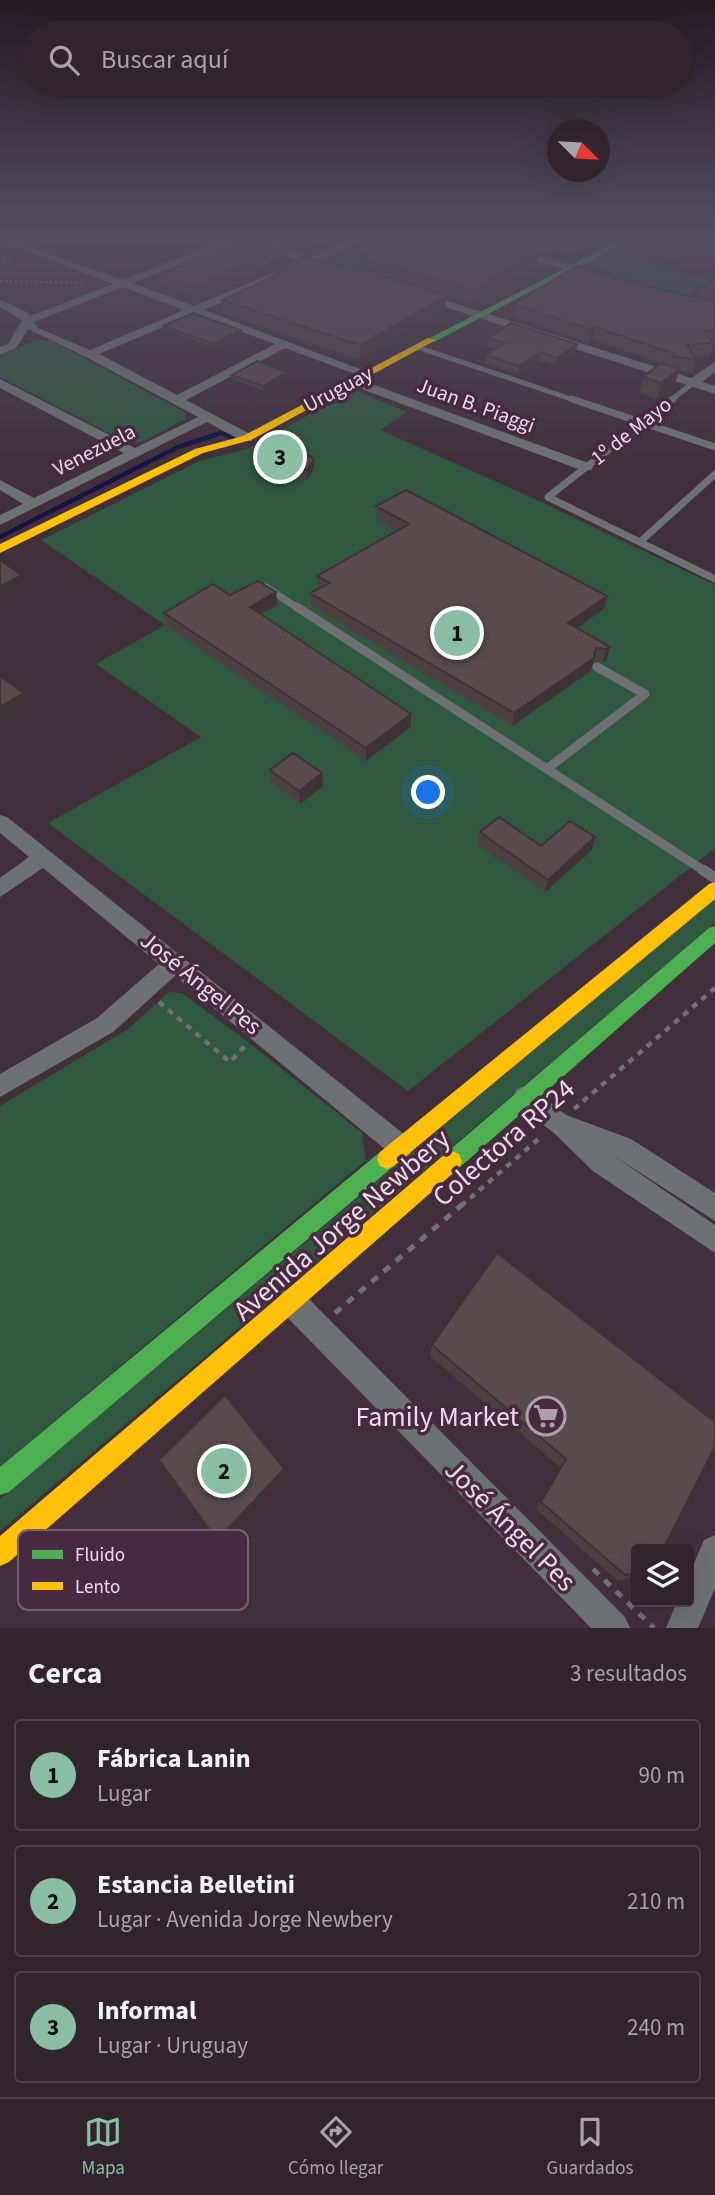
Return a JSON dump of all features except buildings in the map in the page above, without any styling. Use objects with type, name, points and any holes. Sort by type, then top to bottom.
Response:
[{"type":"main road","name":"Uruguay","points":[[0,549],[199,451],[247,438],[483,312]]},
{"type":"main road","name":"Avenida Jorge Newbery","points":[[0,1483],[401,1147],[715,889]]},
{"type":"main road","name":"Avenida Jorge Newbery","points":[[27,1530],[715,933]]},
{"type":"main road","name":"Avenida Jorge Newbery","points":[[0,1553],[18,1538]]},
{"type":"street","points":[[19,312],[34,330],[90,354],[247,438]]},
{"type":"street","points":[[0,351],[12,346],[27,321],[50,312]]},
{"type":"street","points":[[90,354],[185,312]]},
{"type":"street","name":"Juan B. Piaggi","points":[[200,312],[586,467]]},
{"type":"street","points":[[468,312],[715,390]]},
{"type":"street","points":[[176,401],[285,344]]},
{"type":"street","name":"1º de Mayo","points":[[692,383],[715,366]]},
{"type":"street","points":[[0,383],[134,453]]},
{"type":"street","name":"Venezuela","points":[[0,521],[206,417]]},
{"type":"street","points":[[0,484],[34,505]]},
{"type":"street","name":"José Ángel Pes","points":[[0,822],[401,1147]]},
{"type":"street","points":[[0,889],[44,857]]},
{"type":"street","points":[[0,1086],[105,1025],[176,962]]},
{"type":"street","points":[[524,1097],[558,1123],[602,1163],[715,1240]]},
{"type":"street","points":[[558,1123],[622,1147],[715,1208]]},
{"type":"street","name":"José Ángel Pes","points":[[292,1302],[614,1628]]},
{"type":"street","points":[[682,1628],[715,1551]]},
{"type":"lane","points":[[416,347],[715,447]]},
{"type":"lane","name":"1º de Mayo","points":[[640,542],[548,497],[692,383]]},
{"type":"lane","points":[[715,474],[640,542],[715,579]]},
{"type":"lane","points":[[265,586],[715,878]]},
{"type":"lane","points":[[548,768],[645,694],[597,667]]},
{"type":"path","name":"Colectora RP24","points":[[318,1329],[715,988]]},
{"type":"path","points":[[158,1002],[230,1062],[248,1042]]},
{"type":"green space","points":[[36,340],[50,340],[185,412],[185,419],[142,442],[126,442],[0,377],[0,356]]},
{"type":"green space","points":[[354,390],[407,412],[380,430],[524,494],[715,585],[715,848],[408,1091],[48,823],[201,737],[96,664],[165,625],[41,540],[199,461],[247,449]]},
{"type":"green space","points":[[715,898],[715,923],[0,1531],[0,1499]]},
{"type":"green space","points":[[169,992],[182,993],[362,1133],[366,1160],[0,1467],[0,1106],[128,1029]]},
{"type":"waterway","points":[[0,537],[178,447],[221,433],[235,438]]},
{"type":"traffic: fast","points":[[431,340],[486,312]]},
{"type":"traffic: fast","points":[[452,1161],[715,933]]},
{"type":"traffic: fast","points":[[0,1483],[387,1159]]},
{"type":"traffic: slow","points":[[0,549],[199,451],[247,438],[431,340]]},
{"type":"traffic: slow","points":[[387,1159],[715,889]]},
{"type":"traffic: slow","points":[[27,1530],[452,1161]]},
{"type":"traffic: slow","points":[[0,1553],[18,1537]]},
{"type":"place","name":"Informal","points":[[280,457]]},
{"type":"place","name":"Fábrica Lanin","points":[[457,633]]},
{"type":"place","name":"Family Market","points":[[546,1416]]},
{"type":"place","name":"Estancia Belletini","points":[[224,1471]]}]
